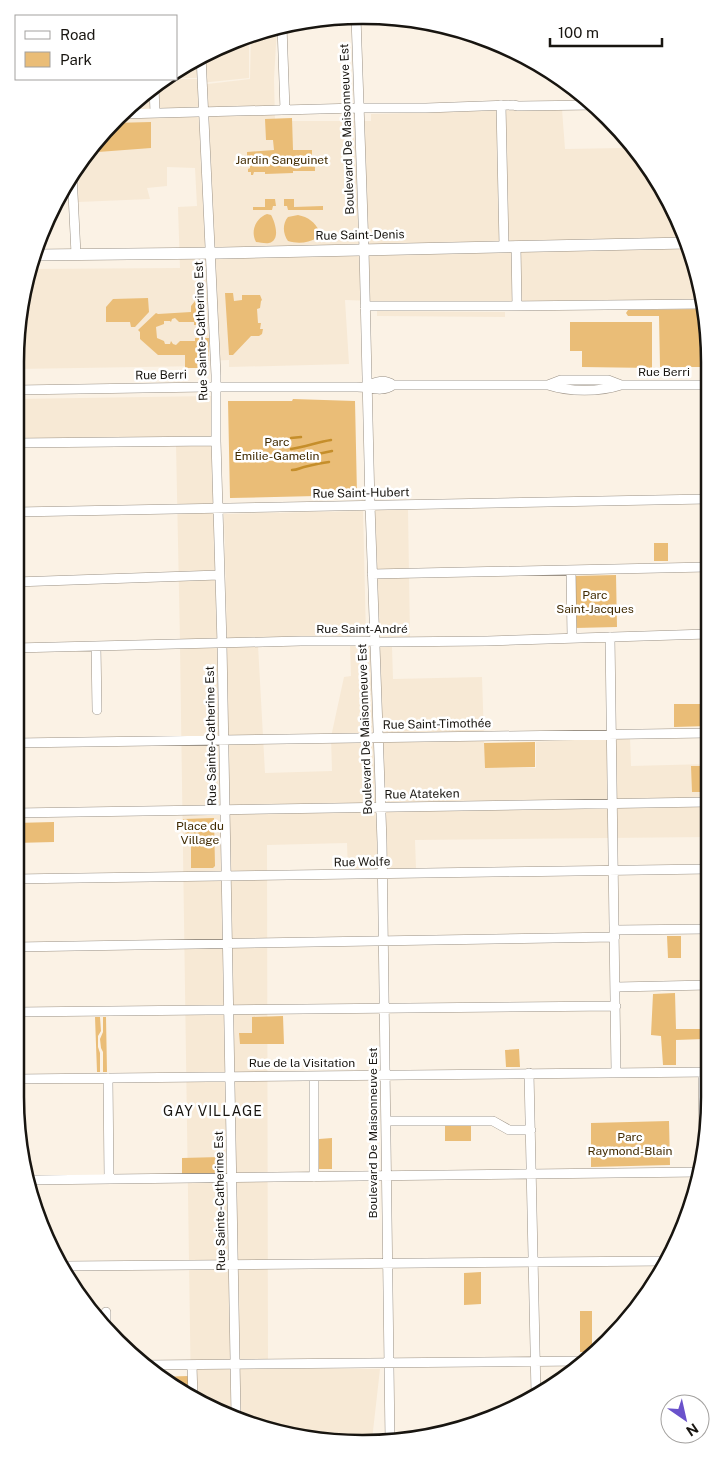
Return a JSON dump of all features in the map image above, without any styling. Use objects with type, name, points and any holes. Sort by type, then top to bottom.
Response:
[{"type":"main road","name":"Rue Saint-Denis","points":[[42,255],[679,243]]},
{"type":"street","name":"Boulevard De Maisonneuve Est","points":[[356,24],[384,940],[390,1434]]},
{"type":"street","points":[[282,33],[285,110]]},
{"type":"street","name":"Rue Sainte-Catherine Est","points":[[201,65],[216,387],[236,1410]]},
{"type":"street","points":[[154,95],[155,113]]},
{"type":"street","points":[[501,105],[510,246],[517,306]]},
{"type":"street","points":[[133,114],[501,105],[583,105]]},
{"type":"street","points":[[73,187],[76,254]]},
{"type":"street","points":[[365,306],[696,304]]},
{"type":"street","name":"Rue Berri","points":[[24,390],[367,387],[374,382],[388,382],[394,385],[548,385],[561,389],[608,390],[620,385],[701,384]]},
{"type":"street","points":[[24,444],[216,441]]},
{"type":"street","name":"Rue Saint-Hubert","points":[[24,512],[701,499]]},
{"type":"street","points":[[372,574],[701,567]]},
{"type":"street","points":[[571,570],[572,638]]},
{"type":"street","points":[[24,582],[219,575]]},
{"type":"street","name":"Rue Saint-André","points":[[24,648],[701,634]]},
{"type":"street","points":[[610,636],[616,1072]]},
{"type":"street","points":[[96,646],[97,710]]},
{"type":"street","name":"Rue Saint-Timothée","points":[[24,743],[701,733]]},
{"type":"street","name":"Rue Atateken","points":[[24,813],[701,802]]},
{"type":"street","name":"Rue Wolfe","points":[[24,879],[701,869]]},
{"type":"street","points":[[24,947],[384,940],[701,929]]},
{"type":"street","points":[[616,986],[701,985]]},
{"type":"street","points":[[24,1012],[616,1006]]},
{"type":"street","name":"Rue de la Visitation","points":[[24,1080],[701,1072]]},
{"type":"street","points":[[530,1073],[536,1387]]},
{"type":"street","points":[[314,1076],[314,1178]]},
{"type":"street","points":[[108,1078],[109,1179]]},
{"type":"street","points":[[386,1121],[493,1121],[509,1130],[531,1130]]},
{"type":"street","points":[[34,1180],[693,1172]]},
{"type":"street","points":[[69,1266],[658,1261]]},
{"type":"street","points":[[106,1312],[106,1318]]},
{"type":"street","points":[[156,1365],[574,1361]]},
{"type":"street","points":[[192,1364],[193,1390]]},
{"type":"shaded area","points":[[277,35],[274,79],[275,121],[371,121],[371,114],[562,109],[565,149],[622,148],[622,146],[644,174],[656,193],[675,233],[690,275],[696,300],[403,302],[345,300],[349,364],[229,367],[229,360],[205,361],[203,366],[24,369],[24,340],[30,296],[37,269],[180,268],[178,207],[197,206],[195,168],[167,167],[167,186],[147,188],[150,199],[78,202],[79,178],[94,156],[139,108],[176,80],[198,79],[199,85],[250,79],[251,43]]},
{"type":"shaded area","points":[[249,44],[249,78],[200,83],[199,78],[179,78],[213,59]]},
{"type":"shaded area","points":[[377,311],[505,312],[505,317],[377,316]]},
{"type":"shaded area","points":[[211,396],[217,640],[180,641],[176,444],[24,448],[24,399]]},
{"type":"shaded area","points":[[375,510],[408,510],[410,637],[379,637]]},
{"type":"shaded area","points":[[363,511],[366,636],[227,639],[224,514]]},
{"type":"shaded area","points":[[350,644],[392,647],[393,679],[482,677],[485,768],[536,768],[536,742],[630,737],[631,766],[701,764],[701,837],[415,840],[416,869],[348,871],[347,843],[267,845],[268,1369],[380,1369],[373,1435],[340,1435],[275,1424],[233,1409],[191,1389],[180,647],[258,645],[265,773],[332,771],[331,737],[344,677],[351,676]]},
{"type":"green space","name":"Jardin Sanguinet","points":[[292,118],[293,150],[312,150],[312,158],[308,159],[308,165],[315,167],[315,171],[265,174],[265,172],[254,172],[251,175],[251,172],[248,172],[250,168],[247,152],[274,150],[273,140],[266,140],[265,119]]},
{"type":"green space","points":[[151,122],[151,148],[98,152],[108,139],[123,123]]},
{"type":"green space","points":[[265,199],[275,199],[276,206],[273,206],[272,210],[253,210],[253,207],[265,207]]},
{"type":"green space","points":[[284,199],[294,199],[294,207],[323,206],[323,210],[288,210],[287,206],[284,206]]},
{"type":"green space","points":[[267,214],[271,215],[274,222],[275,238],[269,243],[256,242],[254,238],[255,225]]},
{"type":"green space","points":[[298,215],[305,217],[315,225],[319,231],[317,238],[303,242],[288,241],[284,232],[285,223],[288,217]]},
{"type":"green space","points":[[225,293],[233,293],[234,301],[242,300],[242,295],[260,295],[262,300],[260,308],[257,309],[258,323],[261,323],[260,329],[263,329],[262,334],[251,336],[233,355],[229,355]]},
{"type":"green space","points":[[199,296],[200,325],[194,325],[194,322],[179,322],[175,318],[171,322],[164,321],[164,324],[156,327],[157,338],[164,341],[165,344],[170,344],[171,341],[176,345],[180,341],[195,341],[195,338],[209,338],[208,368],[185,368],[185,355],[158,355],[140,339],[140,332],[138,330],[156,313],[191,312],[191,306]]},
{"type":"green space","points":[[148,298],[149,312],[135,327],[131,327],[130,322],[106,322],[106,307],[113,299]]},
{"type":"green space","points":[[697,309],[701,340],[701,367],[660,367],[659,316],[628,316],[626,313],[628,310]]},
{"type":"green space","points":[[570,322],[652,322],[652,368],[582,367],[582,351],[570,351]]},
{"type":"green space","name":"Parc Émilie-Gamelin","points":[[293,399],[355,401],[357,495],[230,498],[228,401],[292,401]]},
{"type":"green space","points":[[654,543],[668,543],[668,561],[654,561]]},
{"type":"green space","name":"Parc Saint-Jacques","points":[[616,575],[617,627],[575,628],[573,576]]},
{"type":"green space","points":[[674,704],[701,704],[701,726],[674,727]]},
{"type":"green space","points":[[535,742],[535,767],[485,768],[484,743]]},
{"type":"green space","points":[[691,766],[701,766],[701,792],[692,792]]},
{"type":"green space","name":"Place du Village","points":[[214,818],[215,866],[213,868],[191,868],[191,846],[183,827],[183,819]]},
{"type":"green space","points":[[54,822],[54,842],[24,843],[24,823]]},
{"type":"green space","points":[[667,936],[681,936],[681,958],[668,958]]},
{"type":"green space","points":[[675,993],[676,1029],[701,1029],[701,1039],[676,1040],[676,1065],[663,1065],[661,1036],[651,1035],[653,994]]},
{"type":"green space","points":[[283,1016],[284,1044],[240,1044],[239,1033],[252,1033],[252,1017]]},
{"type":"green space","points":[[95,1017],[100,1017],[101,1031],[98,1036],[98,1047],[100,1053],[100,1072],[97,1072]]},
{"type":"green space","points":[[103,1017],[106,1017],[107,1072],[103,1072],[103,1052],[100,1039],[103,1032]]},
{"type":"green space","points":[[519,1049],[520,1067],[506,1067],[505,1050]]},
{"type":"green space","name":"Parc Raymond-Blain","points":[[669,1121],[670,1165],[591,1167],[591,1123]]},
{"type":"green space","points":[[445,1124],[471,1124],[471,1141],[445,1141]]},
{"type":"green space","points":[[332,1138],[332,1169],[319,1169],[319,1139]]},
{"type":"green space","points":[[220,1157],[221,1176],[182,1176],[182,1158]]},
{"type":"green space","points":[[481,1272],[481,1304],[464,1305],[464,1273]]},
{"type":"green space","points":[[580,1311],[592,1311],[592,1345],[585,1352],[580,1352]]},
{"type":"green space","points":[[188,1376],[188,1387],[174,1378],[172,1377]]},
{"type":"waterway","points":[[291,438],[301,437]]},
{"type":"waterway","points":[[291,449],[331,440]]},
{"type":"waterway","points":[[292,460],[309,458],[313,455],[332,451]]},
{"type":"waterway","points":[[292,470],[329,462]]},
{"type":"district","name":"GAY VILLAGE","points":[[213,1111]]}]
